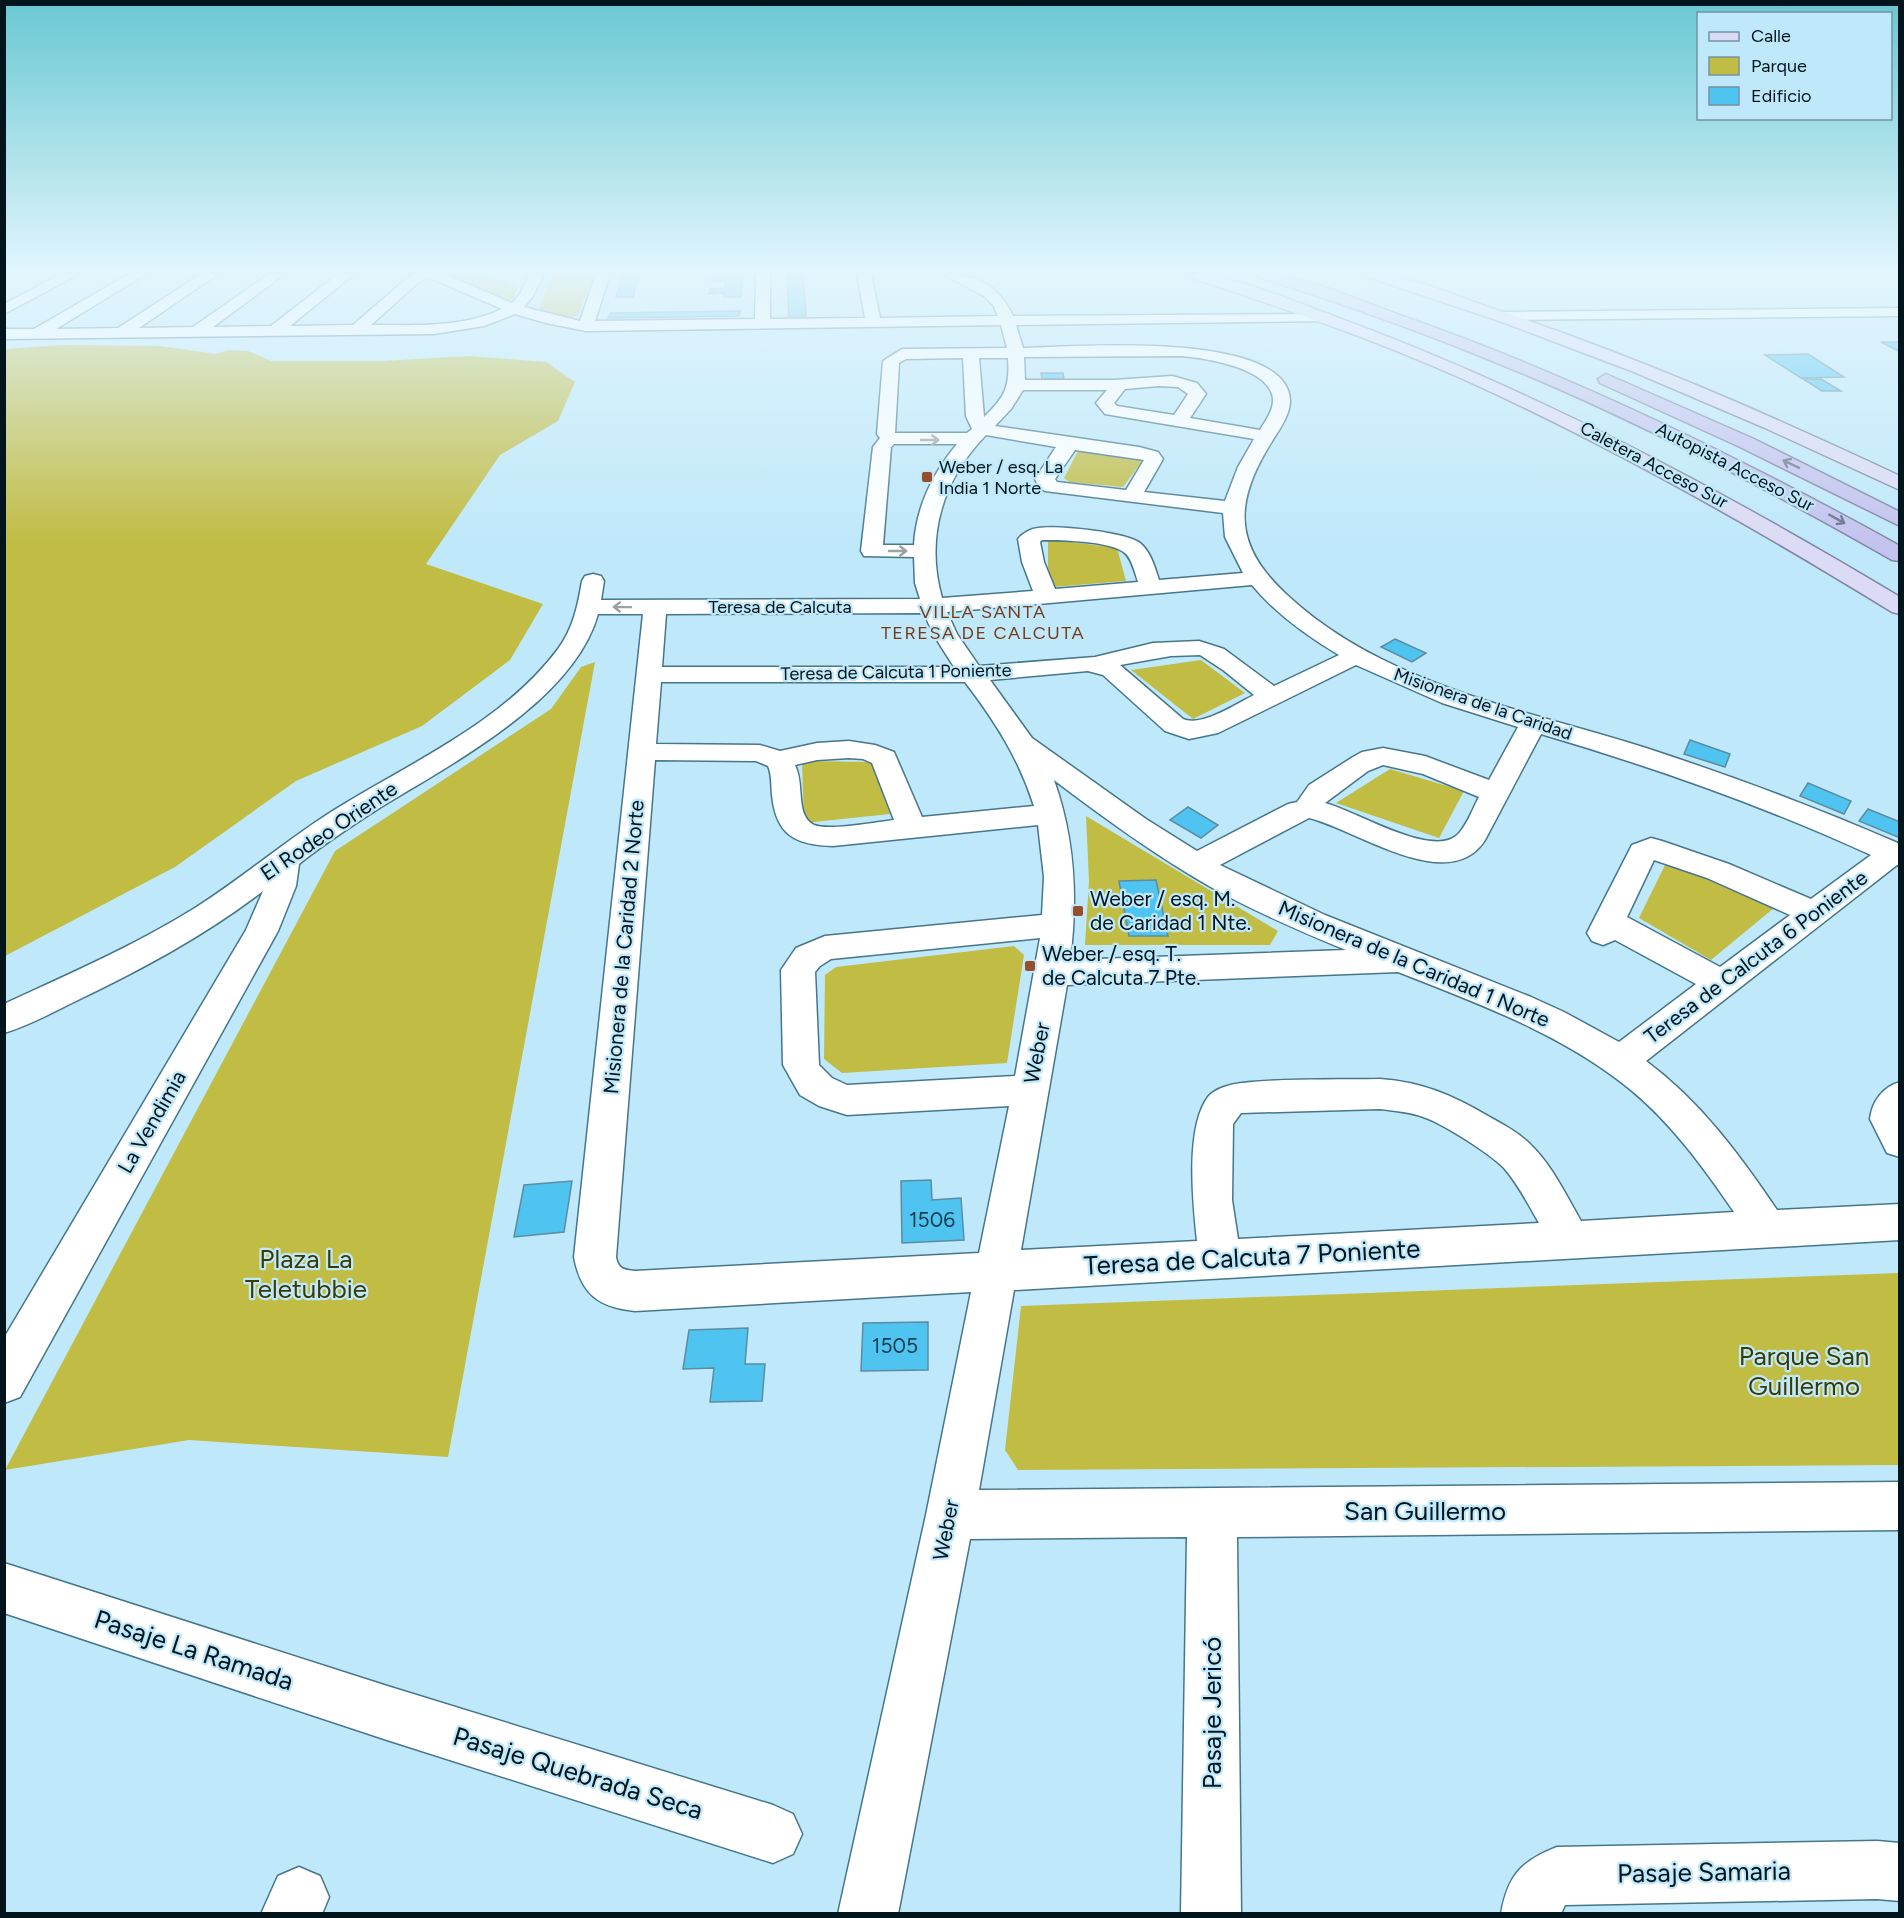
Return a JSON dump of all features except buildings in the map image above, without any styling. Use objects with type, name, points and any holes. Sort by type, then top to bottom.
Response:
[{"type":"highway","name":"Autopista Acceso Sur","points":[[1511,364],[1577,390],[1728,462],[1899,555]]},
{"type":"highway","name":"Autopista Acceso Sur","points":[[1589,372],[1747,443],[1899,520]]},
{"type":"main road","name":"Caletera Acceso Sur","points":[[1440,364],[1484,381],[1620,446],[1733,507],[1899,607]]},
{"type":"main road","points":[[1623,364],[1714,399],[1899,484]]},
{"type":"street","name":"Misionera de la Caridad","points":[[889,438],[886,434],[891,364]]},
{"type":"street","points":[[972,364],[976,434]]},
{"type":"street","points":[[1016,364],[1017,385],[1113,385],[1164,381],[1190,386],[1197,391],[1197,397],[1178,422]]},
{"type":"street","name":"Misionera de la Caridad","points":[[1240,364],[1269,378],[1281,395],[1281,408],[1239,484],[1233,508],[1233,523],[1240,550],[1257,578],[1298,617],[1356,656],[1433,690],[1700,777],[1829,826],[1896,855]]},
{"type":"street","name":"Weber","points":[[868,1914],[950,1515],[1052,973],[1059,925],[1060,865],[1051,814],[1042,786],[1022,742],[955,651],[933,606],[925,569],[926,528],[934,497],[947,470],[976,434],[1005,405],[1017,385]]},
{"type":"street","points":[[1113,385],[1117,388],[1105,403],[1111,410],[1266,436]]},
{"type":"street","points":[[924,551],[872,551],[882,447],[889,438],[976,434],[1054,441],[1065,446],[1089,446],[1153,457],[1131,497]]},
{"type":"street","points":[[1065,446],[1066,449],[1046,479],[1048,486],[1233,508]]},
{"type":"street","points":[[1047,597],[1037,576],[1030,547],[1029,539],[1038,534],[1116,541],[1129,545],[1136,552],[1151,588]]},
{"type":"street","name":"Teresa de Calcuta","points":[[589,604],[654,615],[933,606],[1257,578]]},
{"type":"street","name":"El Rodeo Oriente","points":[[4,1020],[180,932],[236,897],[284,858],[500,718],[560,664],[589,604]]},
{"type":"street","name":"Misionera de la Caridad 2 Norte","points":[[606,1283],[597,1272],[596,1257],[654,615]]},
{"type":"street","name":"Teresa de Calcuta 1 Poniente","points":[[649,675],[971,674],[1099,664],[1125,656],[1200,647],[1212,652],[1272,697]]},
{"type":"street","points":[[1099,664],[1112,670],[1174,725],[1189,731],[1209,727],[1356,656]]},
{"type":"street","points":[[1197,864],[1298,812],[1309,809],[1323,812],[1414,849],[1442,853],[1454,851],[1470,840],[1533,723]]},
{"type":"street","name":"Misionera de la Caridad 1 Norte","points":[[1022,742],[1101,802],[1224,880],[1293,914],[1404,961],[1520,1006],[1587,1040],[1620,1061],[1662,1095],[1693,1127],[1730,1174],[1767,1229]]},
{"type":"street","points":[[642,752],[760,753],[779,760],[804,753],[867,750],[884,758],[912,828]]},
{"type":"street","points":[[1309,809],[1314,796],[1323,789],[1372,758],[1385,756],[1405,760],[1496,793]]},
{"type":"street","points":[[779,760],[784,771],[790,819],[798,829],[805,833],[823,836],[1051,814]]},
{"type":"street","points":[[1722,983],[1606,928],[1643,852],[1651,848],[1718,871],[1815,913]]},
{"type":"street","name":"Teresa de Calcuta 6 Poniente","points":[[1620,1061],[1815,913],[1896,855]]},
{"type":"street","name":"La Vendimia","points":[[4,1381],[262,931],[280,886],[284,858]]},
{"type":"street","points":[[1030,1090],[847,1100],[820,1091],[804,1075],[801,1065],[798,970],[808,957],[825,948],[1059,925]]},
{"type":"street","points":[[1052,973],[1404,961]]},
{"type":"street","points":[[1220,1259],[1212,1200],[1214,1125],[1222,1107],[1240,1098],[1380,1094],[1403,1096],[1438,1106],[1497,1140],[1516,1156],[1538,1184],[1570,1240]]},
{"type":"street","points":[[1899,1097],[1888,1114],[1888,1121],[1899,1141]]},
{"type":"street","name":"Teresa de Calcuta 7 Poniente","points":[[606,1283],[619,1289],[635,1291],[1899,1222]]},
{"type":"street","name":"San Guillermo","points":[[950,1515],[1899,1506]]},
{"type":"street","name":"Pasaje Jericó","points":[[1211,1914],[1212,1513]]},
{"type":"street","name":"Pasaje La Ramada","points":[[4,1588],[384,1712]]},
{"type":"street","name":"Pasaje Quebrada Seca","points":[[384,1712],[773,1834]]},
{"type":"street","name":"Pasaje Samaria","points":[[1531,1914],[1536,1894],[1545,1882],[1557,1876],[1877,1869],[1899,1872]]},
{"type":"green space","points":[[5,364],[548,364],[575,382],[558,421],[500,455],[426,564],[543,604],[510,660],[422,726],[296,781],[175,867],[5,956]]},
{"type":"green space","points":[[1078,451],[1143,460],[1123,487],[1070,482],[1064,478]]},
{"type":"green space","points":[[1048,539],[1117,548],[1126,581],[1053,587],[1048,567]]},
{"type":"green space","points":[[1201,660],[1245,693],[1193,719],[1131,670]]},
{"type":"green space","name":"Plaza La Teletubbie","points":[[595,662],[448,1457],[189,1440],[5,1470],[335,851],[551,709],[581,667]]},
{"type":"green space","points":[[802,761],[871,762],[890,814],[804,823]]},
{"type":"green space","points":[[1390,769],[1464,791],[1439,838],[1336,803]]},
{"type":"green space","points":[[1086,816],[1278,931],[1270,945],[1085,945],[1089,881]]},
{"type":"green space","points":[[1667,861],[1774,908],[1711,960],[1639,918]]},
{"type":"green space","points":[[1014,946],[1024,955],[1007,1063],[842,1073],[824,1059],[825,975],[836,967]]},
{"type":"green space","name":"Parque San Guillermo","points":[[1899,1273],[1899,1465],[1018,1470],[1005,1450],[1021,1306]]},
{"type":"place","name":"Weber / esq. La India 1 Norte","points":[[927,477]]},
{"type":"place","name":"Weber / esq. M. de Caridad 1 Nte.","points":[[1078,911]]},
{"type":"place","name":"Weber / esq. T. de Calcuta 7 Pte.","points":[[1030,966]]},
{"type":"district","name":"VILLA SANTA TERESA DE CALCUTA","points":[[983,622]]}]
